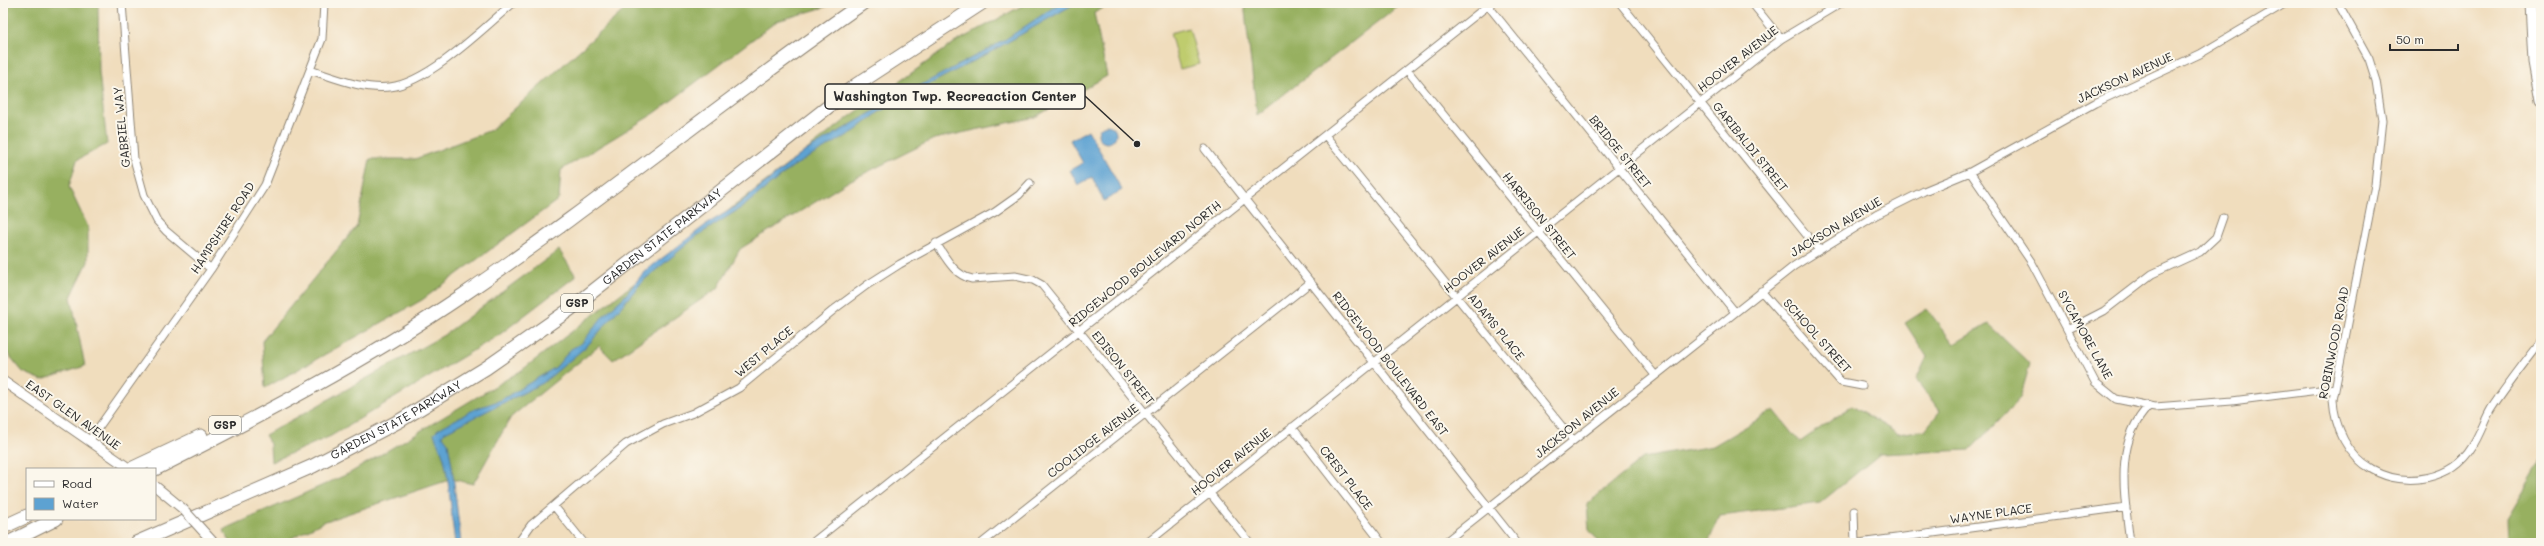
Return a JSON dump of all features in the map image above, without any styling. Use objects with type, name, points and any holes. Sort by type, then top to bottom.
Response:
[{"type":"highway","name":"GSP","points":[[156,468],[256,418],[319,382],[411,328],[488,278],[863,3]]},
{"type":"highway","name":"GARDEN STATE PARKWAY","points":[[136,543],[313,466],[387,428],[486,368],[569,310],[856,85],[982,3]]},
{"type":"highway","name":"GSP","points":[[132,468],[319,382]]},
{"type":"highway","points":[[3,527],[26,516]]},
{"type":"highway","points":[[8,543],[54,520]]},
{"type":"main road","points":[[2531,3],[2534,62],[2541,101]]},
{"type":"street","name":"GABRIEL WAY","points":[[122,3],[134,159],[144,195],[150,208],[166,232],[211,268]]},
{"type":"street","name":"HAMPSHIRE ROAD","points":[[89,441],[211,268],[264,185],[322,39],[324,3]]},
{"type":"street","points":[[310,70],[335,78],[376,87],[402,84],[424,74],[513,3]]},
{"type":"street","name":"GARIBALDI STREET","points":[[1620,3],[1818,249]]},
{"type":"street","points":[[1752,3],[1781,39]]},
{"type":"street","name":"HOOVER AVENUE","points":[[1147,543],[1781,39],[1841,3]]},
{"type":"street","name":"JACKSON AVENUE","points":[[1444,543],[1654,375],[1761,291],[1818,249],[1924,191],[1970,172],[2076,113],[2200,54],[2286,3]]},
{"type":"street","name":"ROBINWOOD ROAD","points":[[2338,3],[2369,59],[2376,81],[2382,120],[2375,185],[2335,388],[2334,406],[2337,427],[2343,440],[2359,460],[2379,474],[2391,478],[2419,480],[2433,477],[2455,466],[2472,447],[2491,409],[2541,341]]},
{"type":"street","name":"RIDGEWOOD BOULEVARD NORTH","points":[[812,543],[1326,135],[1488,4]]},
{"type":"street","name":"BRIDGE STREET","points":[[1488,4],[1735,312]]},
{"type":"street","name":"HARRISON STREET","points":[[1407,70],[1654,375]]},
{"type":"street","name":"ADAMS PLACE","points":[[1326,135],[1574,440]]},
{"type":"street","name":"RIDGEWOOD BOULEVARD EAST","points":[[1205,149],[1517,543]]},
{"type":"street","name":"SYCAMORE LANE","points":[[1970,172],[2032,263],[2069,329],[2095,382],[2102,389],[2121,401],[2149,406],[2232,401],[2335,388]]},
{"type":"street","name":"WEST PLACE","points":[[518,543],[531,525],[626,444],[663,424],[700,410],[739,388],[836,308],[887,272],[936,243],[995,212],[1019,195],[1030,184]]},
{"type":"street","points":[[2069,329],[2104,311],[2152,274],[2200,252],[2216,237],[2223,217]]},
{"type":"street","name":"EDISON STREET","points":[[936,243],[954,269],[965,278],[980,279],[1015,276],[1033,280],[1050,293],[1250,543]]},
{"type":"street","name":"COOLIDGE AVENUE","points":[[982,543],[1311,282]]},
{"type":"street","name":"SCHOOL STREET","points":[[1761,291],[1841,382],[1862,386]]},
{"type":"street","name":"EAST GLEN AVENUE","points":[[3,381],[128,468]]},
{"type":"street","points":[[2130,543],[2123,475],[2126,444],[2135,423],[2149,406]]},
{"type":"street","name":"CREST PLACE","points":[[1292,427],[1382,543]]},
{"type":"street","points":[[156,487],[183,509],[213,542]]},
{"type":"street","points":[[554,506],[584,543]]},
{"type":"street","name":"WAYNE PLACE","points":[[1859,543],[2126,507]]},
{"type":"street","points":[[1854,511],[1855,543]]},
{"type":"green space","points":[[3,3],[98,3],[99,72],[107,144],[77,160],[69,187],[88,227],[88,262],[71,297],[85,366],[42,380],[23,372],[3,348]]},
{"type":"green space","points":[[632,3],[831,3],[825,7],[777,21],[655,113],[561,170],[559,199],[422,300],[265,388],[262,341],[357,226],[370,159],[415,159],[491,130]]},
{"type":"green space","points":[[1027,3],[1113,3],[1094,13],[1107,76],[1035,117],[934,139],[849,181],[740,249],[718,288],[613,360],[599,346],[511,417],[473,484],[452,479],[323,522],[282,543],[231,543],[223,530],[350,473],[522,370],[852,115],[954,43]]},
{"type":"green space","points":[[1244,3],[1403,3],[1257,115]]},
{"type":"green space","points":[[1189,28],[1199,64],[1180,69],[1170,33]]},
{"type":"green space","points":[[559,250],[576,276],[499,335],[331,436],[271,462],[270,444],[265,435],[444,335]]},
{"type":"green space","points":[[1927,309],[1954,344],[1988,324],[2030,364],[2020,398],[1970,450],[1880,454],[1820,503],[1720,516],[1708,543],[1600,543],[1589,530],[1587,504],[1643,458],[1713,446],[1774,410],[1800,442],[1852,406],[1898,434],[1925,430],[1940,411],[1916,380],[1927,357],[1905,323]]},
{"type":"green space","points":[[2541,461],[2541,543],[2508,543],[2507,518]]},
{"type":"water","points":[[1060,3],[1076,3],[987,54],[879,112],[855,131],[792,167],[744,206],[697,236],[643,281],[588,345],[543,383],[445,432],[442,435],[448,443],[461,543],[455,543],[446,469],[443,455],[434,433],[438,429],[475,409],[501,400],[556,367],[571,349],[582,343],[604,315],[624,297],[644,272],[707,224],[735,207],[804,152],[895,99],[1003,41]]},
{"type":"water","points":[[1107,125],[1113,128],[1116,134],[1113,140],[1107,143],[1101,140],[1098,134],[1101,128]]},
{"type":"water","points":[[1088,130],[1122,190],[1104,201],[1092,177],[1078,185],[1070,170],[1083,163],[1070,140]]},
{"type":"place","name":"Washington Twp. Recreaction Center","points":[[1137,144]]}]
